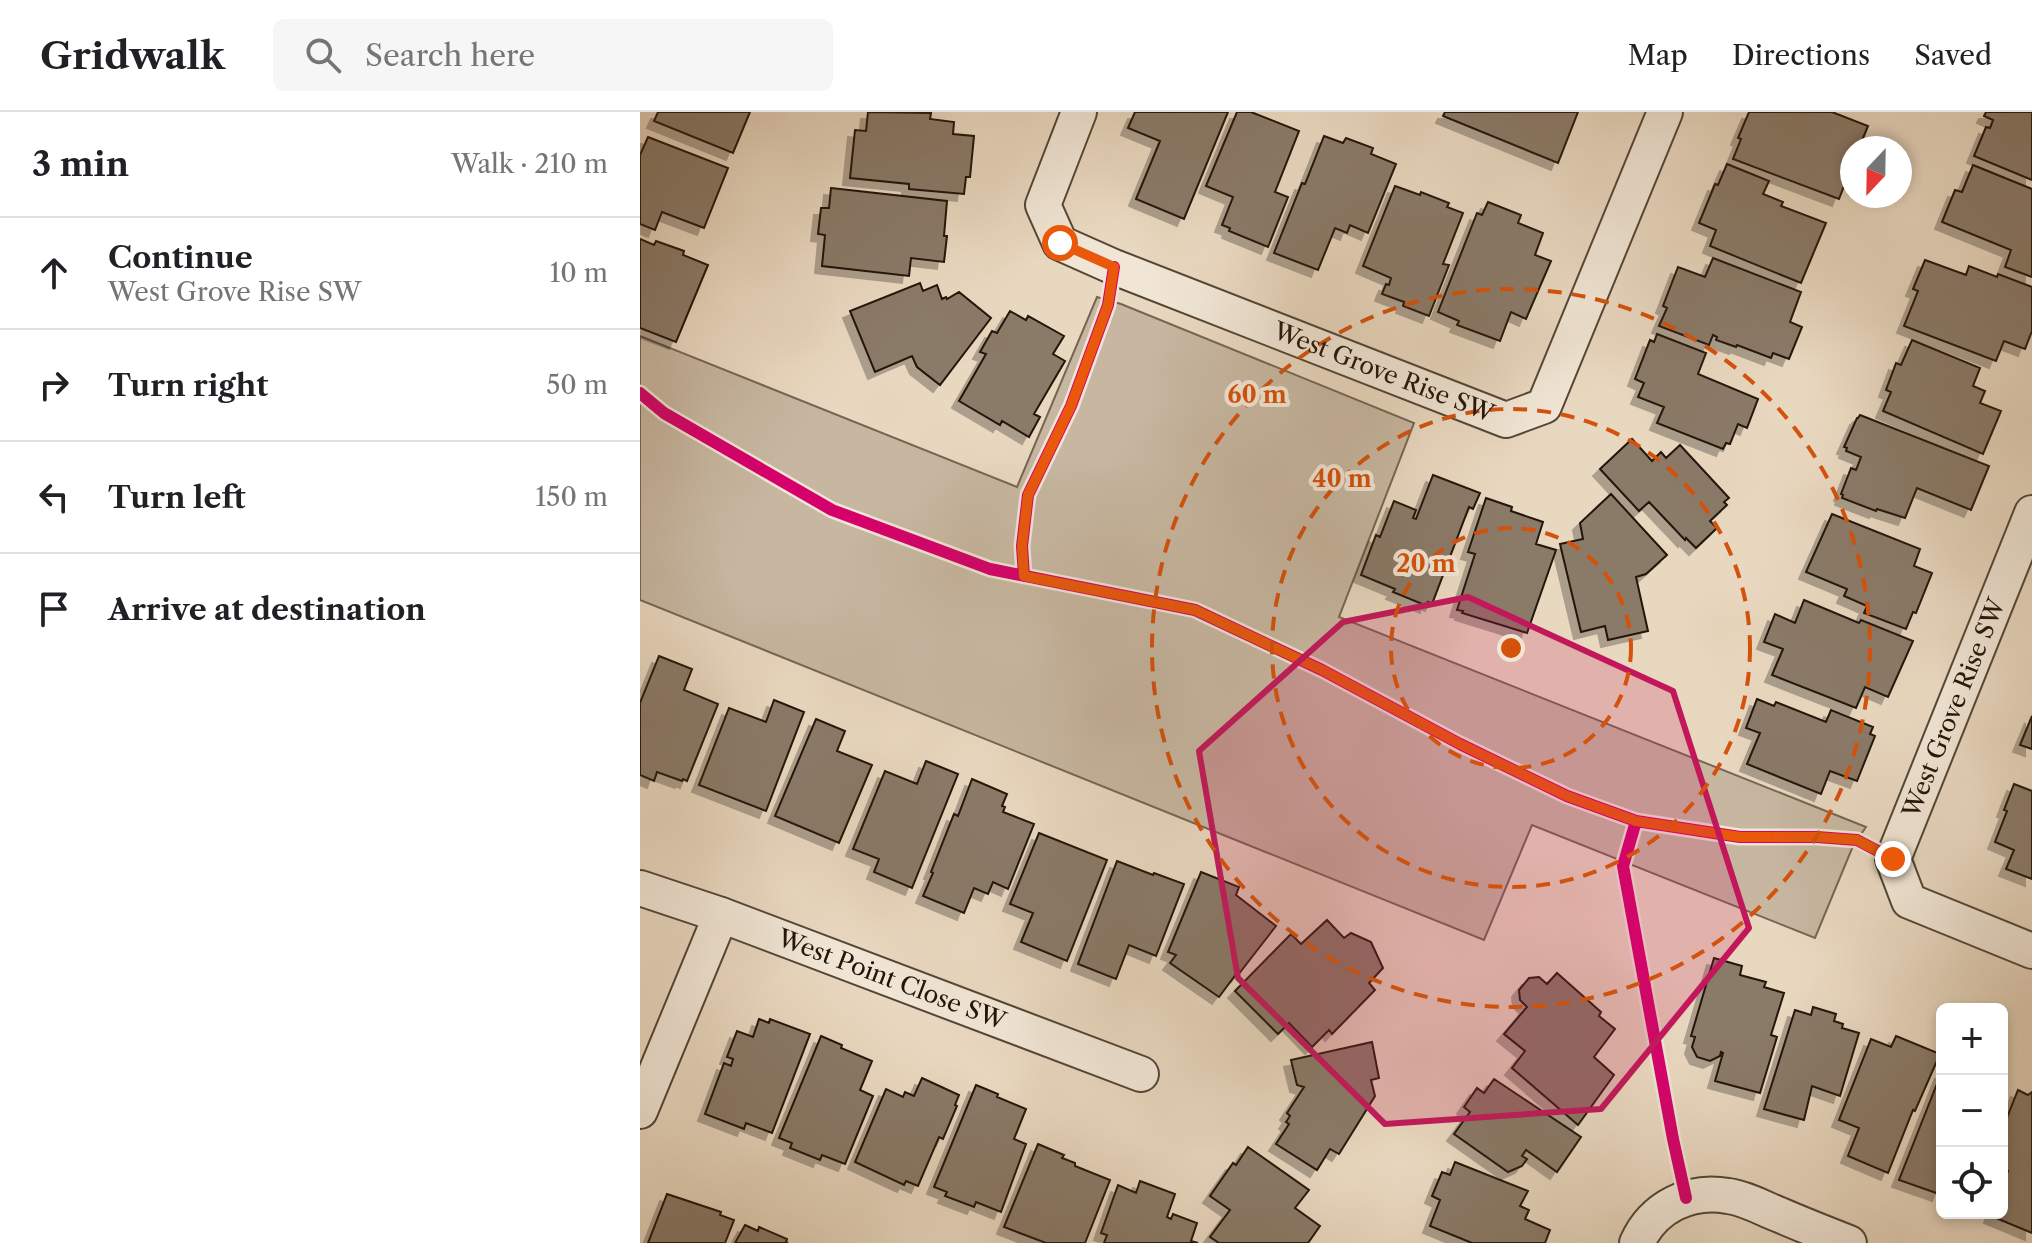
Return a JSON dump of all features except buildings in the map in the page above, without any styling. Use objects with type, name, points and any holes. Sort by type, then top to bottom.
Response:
[{"type":"street","name":"West Grove Rise SW","points":[[1079,112],[1043,205],[1060,243],[1506,420],[1544,406],[1665,112]]},
{"type":"street","name":"West Grove Rise SW","points":[[2032,513],[1893,859],[1909,901],[2032,951]]},
{"type":"street","name":"West Point Close SW","points":[[640,888],[721,915],[1141,1074]]},
{"type":"street","points":[[640,1111],[721,915]]},
{"type":"street","points":[[1637,1243],[1649,1222],[1674,1202],[1705,1194],[1731,1196],[1849,1243]]},
{"type":"highlighted area","points":[[1468,597],[1673,691],[1749,928],[1601,1109],[1385,1124],[1238,978],[1199,751],[1343,622]]},
{"type":"shaded area","points":[[1097,297],[1414,423],[1339,617],[1866,827],[1853,846],[1815,938],[1532,825],[1484,940],[640,600],[640,336],[1017,487]]},
{"type":"cycle path","points":[[1024,576],[1022,546],[1028,495],[1071,406],[1108,305],[1114,267]]},
{"type":"cycle path","points":[[640,393],[664,413],[832,510],[990,569],[1195,610],[1322,670],[1460,744],[1567,796],[1636,821],[1740,837],[1857,840],[1893,859]]},
{"type":"cycle path","points":[[1636,821],[1623,866],[1686,1198]]},
{"type":"route","points":[[1060,243],[1114,267],[1108,305],[1071,406],[1028,495],[1022,546],[1024,576],[1195,610],[1322,670],[1460,744],[1567,796],[1636,821],[1740,837],[1857,840],[1893,859]]}]
